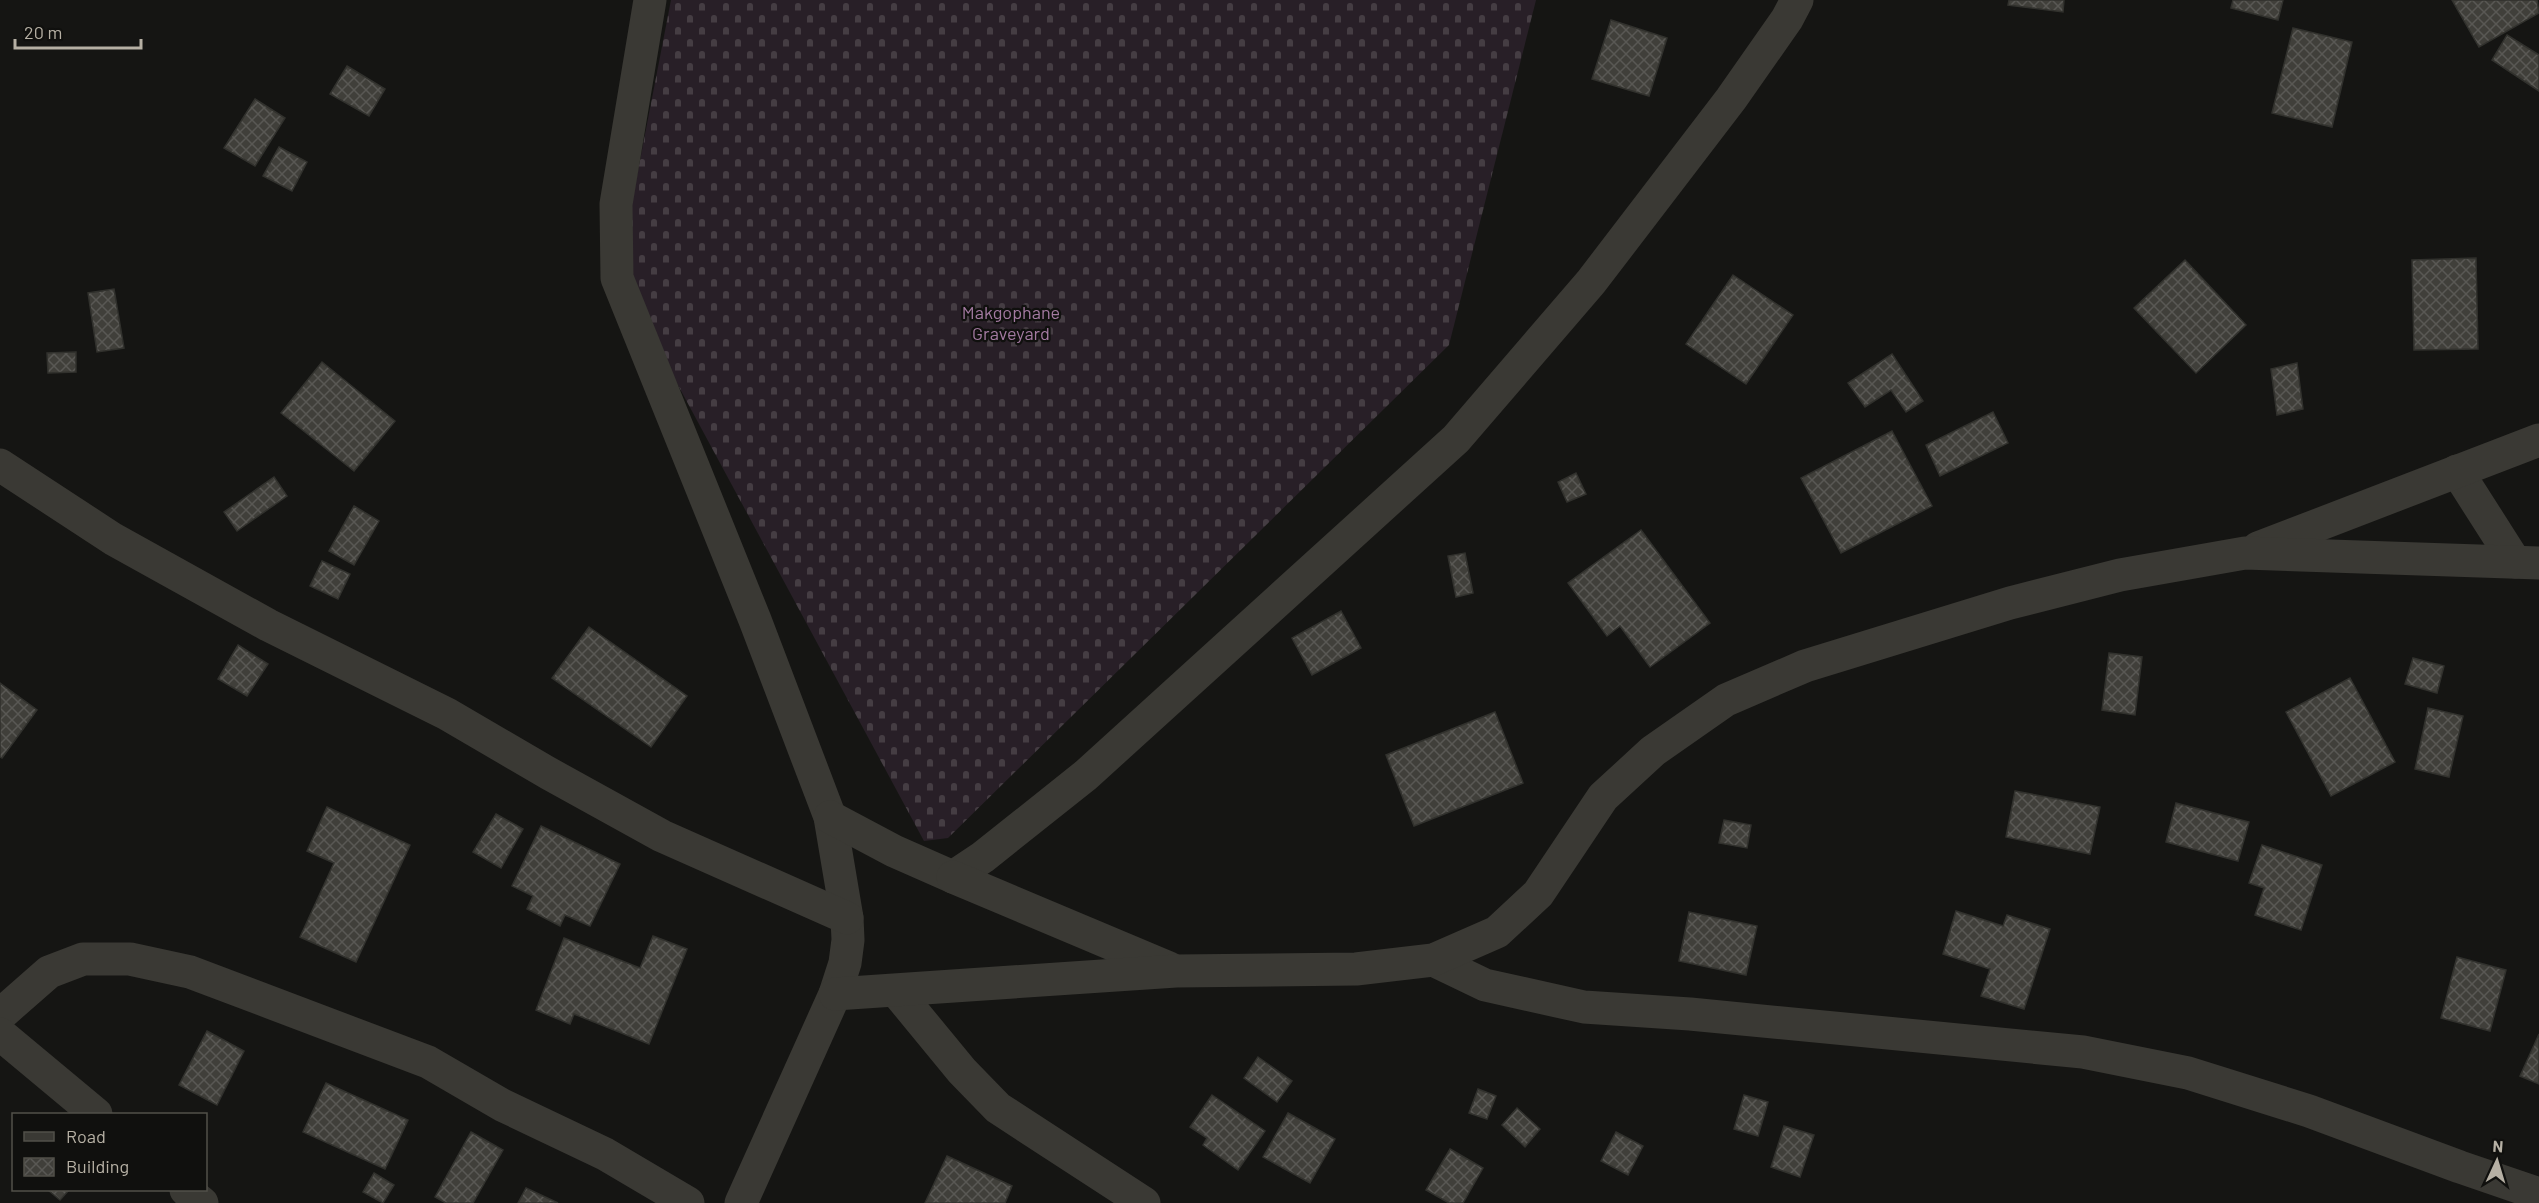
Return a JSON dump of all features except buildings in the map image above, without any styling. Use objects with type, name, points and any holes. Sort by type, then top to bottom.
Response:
[{"type":"street","points":[[650,0],[616,204],[617,278],[755,620],[830,817],[847,918],[848,940],[845,963],[835,994],[741,1203]]},
{"type":"street","points":[[953,877],[983,857],[1086,775],[1456,439],[1591,282],[1731,99],[1787,19],[1797,0]]},
{"type":"street","points":[[835,994],[897,992],[1176,971],[1356,969],[1433,960],[1497,932],[1538,894],[1603,797],[1653,751],[1726,700],[1805,666],[2010,603],[2120,575],[2245,553],[2539,441]]},
{"type":"street","points":[[0,465],[113,539],[268,625],[447,714],[662,836],[847,918]]},
{"type":"street","points":[[2457,471],[2527,562]]},
{"type":"street","points":[[2245,553],[2527,562]]},
{"type":"street","points":[[830,817],[894,851],[1176,971]]},
{"type":"street","points":[[0,1015],[49,972],[83,959],[130,959],[190,972],[428,1062],[502,1105],[605,1154],[688,1203]]},
{"type":"street","points":[[1433,960],[1485,985],[1584,1007],[1690,1014],[2084,1052],[2188,1073],[2309,1111],[2539,1194]]},
{"type":"street","points":[[897,992],[962,1071],[998,1108],[1144,1203]]},
{"type":"street","points":[[0,1034],[95,1113]]},
{"type":"street","points":[[187,1191],[202,1203]]},
{"type":"green space","name":"Makgophane Graveyard","points":[[671,0],[1536,0],[1449,345],[948,838],[924,841],[618,274]]}]
